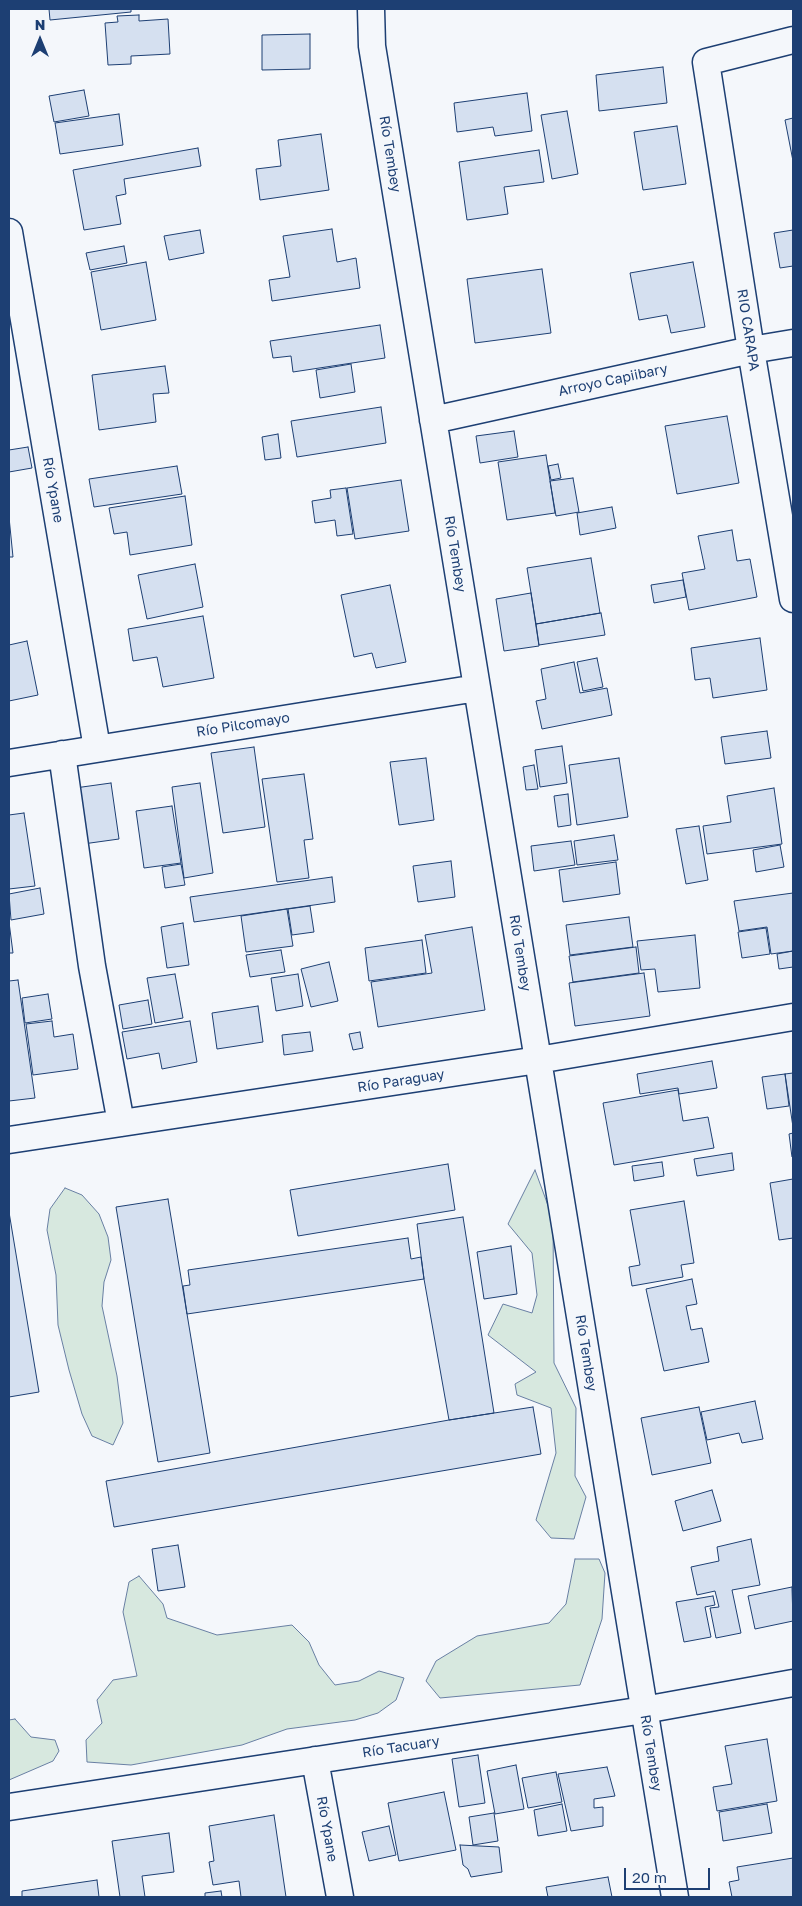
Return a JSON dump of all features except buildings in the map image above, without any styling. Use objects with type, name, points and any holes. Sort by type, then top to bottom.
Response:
[{"type":"street","name":"Río Tembey","points":[[371,9],[372,46],[675,1897]]},
{"type":"street","name":"RIO CARAPA","points":[[793,40],[706,62],[751,350],[793,599]]},
{"type":"street","name":"Río Ypane","points":[[9,232],[97,748]]},
{"type":"street","name":"Arroyo Capiibary","points":[[433,420],[751,350],[793,343]]},
{"type":"street","name":"Río Pilcomayo","points":[[9,763],[477,688]]},
{"type":"street","points":[[62,754],[92,966],[121,1123]]},
{"type":"street","name":"Río Paraguay","points":[[9,1140],[538,1060],[793,1017]]},
{"type":"street","name":"Río Tacuary","points":[[9,1807],[644,1710],[793,1683]]},
{"type":"street","name":"Río Ypane","points":[[315,1760],[340,1897]]},
{"type":"shaded area","points":[[535,1170],[553,1219],[554,1363],[576,1408],[575,1476],[586,1497],[574,1539],[551,1538],[536,1520],[556,1453],[551,1408],[517,1395],[515,1384],[536,1372],[488,1335],[503,1304],[532,1313],[537,1295],[532,1253],[508,1224]]},
{"type":"shaded area","points":[[65,1188],[82,1195],[99,1214],[108,1237],[111,1260],[104,1282],[102,1306],[117,1376],[123,1423],[113,1445],[92,1436],[82,1414],[58,1325],[56,1275],[47,1230],[50,1209]]},
{"type":"shaded area","points":[[575,1559],[599,1559],[605,1573],[602,1619],[580,1685],[440,1698],[426,1681],[436,1661],[477,1636],[549,1623],[566,1604]]},
{"type":"shaded area","points":[[139,1576],[163,1604],[167,1618],[217,1635],[292,1625],[309,1642],[319,1665],[335,1685],[359,1681],[379,1671],[404,1678],[396,1700],[378,1713],[355,1720],[287,1729],[242,1745],[131,1765],[87,1762],[86,1740],[102,1723],[97,1700],[113,1680],[137,1676],[123,1612],[129,1582]]},
{"type":"shaded area","points":[[15,1719],[31,1737],[55,1740],[59,1751],[53,1761],[9,1780],[9,1720]]}]
